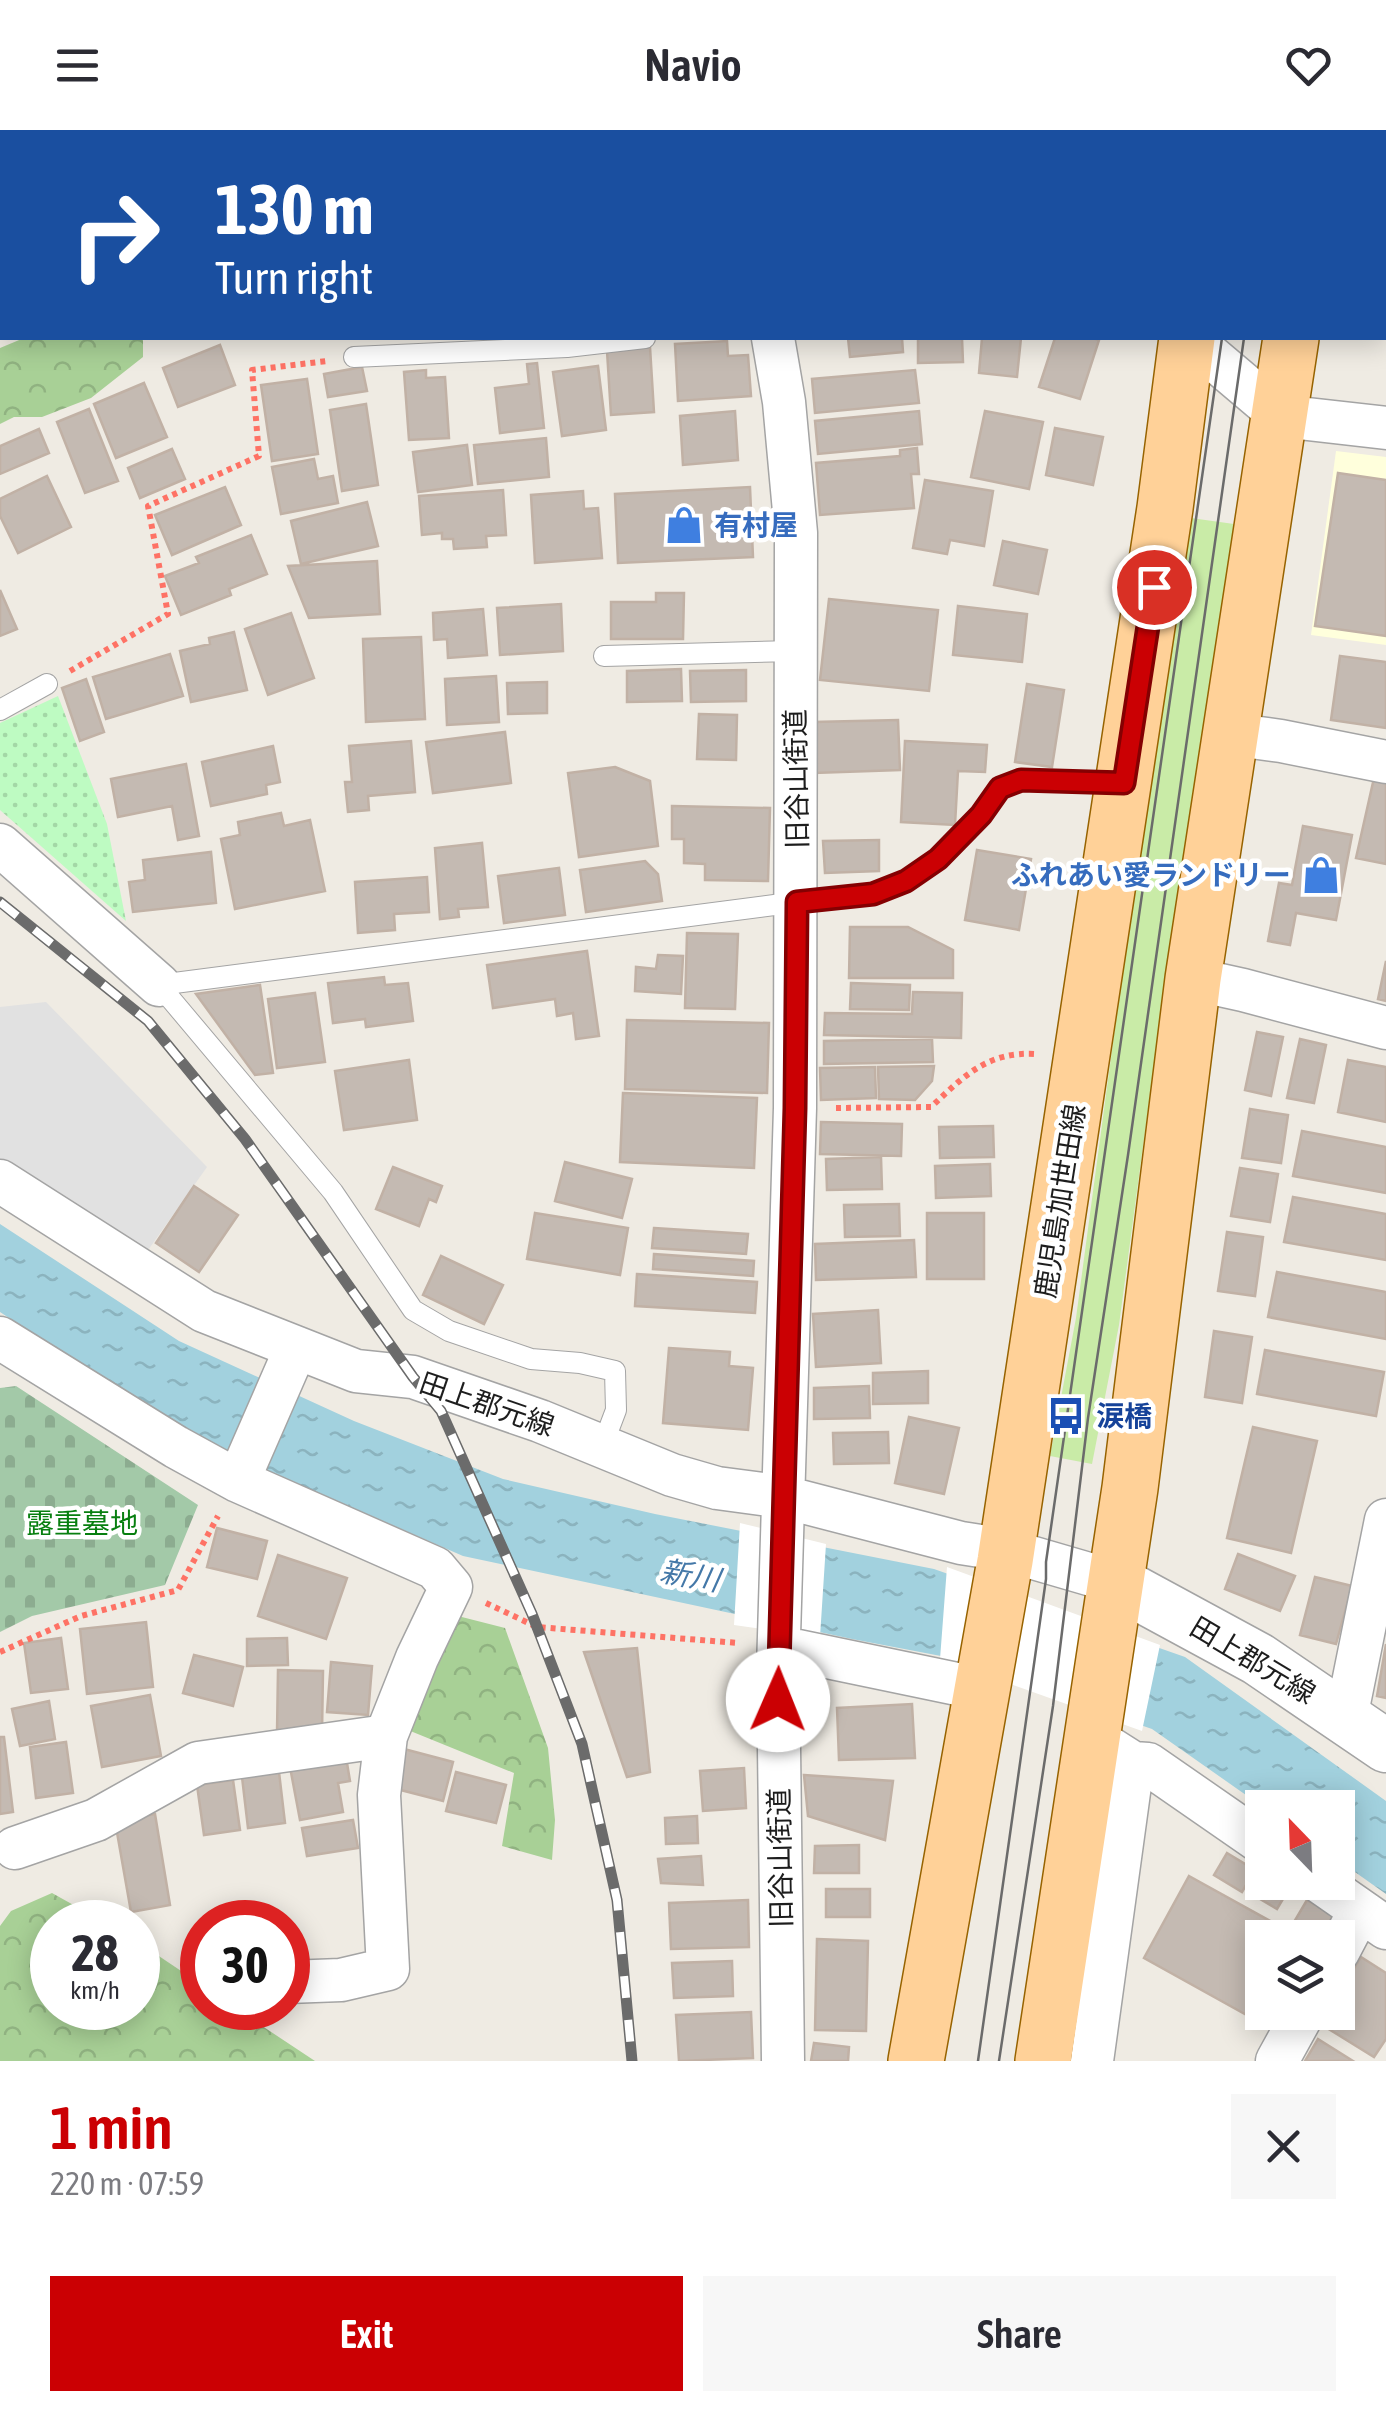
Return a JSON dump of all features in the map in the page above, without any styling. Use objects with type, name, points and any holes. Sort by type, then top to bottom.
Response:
[{"type":"main road","name":"鹿児島加世田線","points":[[916,2061],[1005,1556],[1166,508],[1188,340]]},
{"type":"main road","points":[[1044,2061],[1108,1739],[1116,1592],[1193,979],[1291,340]]},
{"type":"street","name":"旧谷山街道","points":[[773,340],[784,402],[796,533],[795,1108],[779,1646],[783,2061]]},
{"type":"street","points":[[1190,340],[1281,416],[1386,428]]},
{"type":"street","points":[[1229,734],[1386,762]]},
{"type":"street","points":[[0,846],[160,986]]},
{"type":"street","points":[[1193,979],[1386,1028]]},
{"type":"street","name":"田上郡元線","points":[[0,1181],[204,1312],[356,1371],[413,1377],[540,1421],[672,1475],[784,1512],[960,1543],[1116,1592],[1258,1660],[1366,1732]]},
{"type":"street","points":[[0,1338],[176,1447],[238,1480],[435,1568],[451,1587],[386,1736],[379,1795],[388,1969],[341,1980],[310,1981]]},
{"type":"street","points":[[238,1480],[296,1348]]},
{"type":"street","points":[[1366,1732],[1386,1520]]},
{"type":"street","points":[[779,1646],[982,1682]]},
{"type":"street","points":[[15,1848],[96,1820],[198,1763],[386,1736]]},
{"type":"street","points":[[1092,2061],[1108,1739],[1245,1831]]},
{"type":"street","points":[[1346,1900],[1373,1919]]},
{"type":"street","points":[[1277,2061],[1294,2030]]},
{"type":"lane","points":[[354,358],[567,348],[629,340]]},
{"type":"lane","points":[[604,656],[794,651]]},
{"type":"lane","points":[[0,710],[47,684]]},
{"type":"lane","points":[[160,986],[873,894],[906,881],[938,859],[981,815],[1000,788],[1021,780],[1124,783]]},
{"type":"lane","points":[[160,986],[334,1192],[414,1310],[449,1330],[531,1359],[615,1371],[616,1410],[602,1447]]},
{"type":"path","points":[[47,684],[168,614],[148,506],[259,456],[252,370],[354,358]]},
{"type":"path","points":[[795,1108],[931,1107],[968,1072],[1014,1053],[1037,1054]]},
{"type":"path","points":[[0,1652],[82,1616],[178,1590],[238,1480]]},
{"type":"path","points":[[451,1587],[537,1628],[779,1646]]},
{"type":"shaded area","points":[[1336,451],[1386,457],[1386,645],[1311,635]]},
{"type":"shaded area","points":[[46,1002],[207,1167],[141,1260],[0,1169],[0,1007]]},
{"type":"green space","points":[[19,340],[143,340],[143,357],[91,398],[42,417],[14,417],[0,424],[0,348]]},
{"type":"green space","points":[[1191,518],[1234,524],[1174,915],[1119,1325],[1092,1464],[1050,1456],[1076,1318],[1131,909]]},
{"type":"green space","points":[[58,696],[107,824],[126,921],[0,810],[0,723]]},
{"type":"green space","name":"露重墓地","points":[[16,1386],[198,1505],[165,1585],[32,1616],[0,1632],[0,1388]]},
{"type":"green space","points":[[450,1614],[505,1628],[548,1748],[555,1820],[552,1860],[502,1846],[514,1773],[403,1728]]},
{"type":"green space","points":[[52,1893],[65,1900],[36,1900]]},
{"type":"green space","points":[[30,1903],[30,2030],[160,2030],[160,1957],[180,1970],[180,2030],[268,2030],[315,2061],[0,2061],[0,1926],[11,1911]]},
{"type":"water","name":"新川","points":[[0,1224],[179,1341],[354,1421],[503,1479],[655,1514],[934,1569],[1185,1657],[1386,1801],[1386,1894],[1355,1872],[1355,1790],[1245,1790],[1245,1794],[1152,1729],[941,1656],[463,1556],[185,1435],[0,1312]]},
{"type":"pier","points":[[740,1523],[826,1544],[820,1637],[734,1625]]},
{"type":"pier","points":[[947,1567],[1160,1645],[1142,1731],[940,1659]]},
{"type":"building","points":[[848,340],[902,340],[903,352],[850,357]]},
{"type":"building","points":[[918,340],[962,340],[963,362],[918,363]]},
{"type":"building","points":[[982,340],[1021,340],[1017,377],[979,373]]},
{"type":"building","points":[[1054,340],[1099,340],[1080,399],[1039,387]]},
{"type":"building","points":[[727,341],[728,356],[748,355],[751,396],[678,401],[675,344]]},
{"type":"building","points":[[220,345],[235,385],[178,407],[163,368]]},
{"type":"building","points":[[650,347],[654,412],[611,415],[607,351]]},
{"type":"building","points":[[537,363],[544,428],[500,433],[495,388],[529,384],[527,364]]},
{"type":"building","points":[[598,366],[606,430],[562,436],[553,372]]},
{"type":"building","points":[[362,367],[367,391],[328,397],[324,374]]},
{"type":"building","points":[[426,370],[426,378],[445,377],[449,438],[409,440],[404,372]]},
{"type":"building","points":[[915,370],[919,403],[815,413],[812,379]]},
{"type":"building","points":[[307,379],[318,454],[272,461],[261,385]]},
{"type":"building","points":[[144,383],[167,437],[116,458],[94,404]]},
{"type":"building","points":[[366,404],[378,485],[342,491],[330,410]]},
{"type":"building","points":[[89,409],[118,481],[85,493],[57,422]]},
{"type":"building","points":[[735,411],[738,460],[683,465],[680,416]]},
{"type":"building","points":[[919,411],[922,444],[818,454],[815,421]]},
{"type":"building","points":[[985,411],[1043,422],[1029,489],[971,477]]},
{"type":"building","points":[[1055,428],[1103,437],[1093,485],[1046,475]]},
{"type":"building","points":[[39,429],[49,453],[0,474],[0,446]]},
{"type":"building","points":[[546,438],[549,477],[478,484],[474,445]]},
{"type":"building","points":[[467,445],[472,485],[418,492],[413,452]]},
{"type":"building","points":[[917,448],[919,474],[911,474],[914,508],[820,515],[816,463],[900,456],[900,450]]},
{"type":"building","points":[[172,449],[185,479],[140,498],[128,468]]},
{"type":"building","points":[[314,459],[318,479],[333,476],[338,503],[281,514],[272,467]]},
{"type":"building","points":[[1338,473],[1386,480],[1386,636],[1315,626]]},
{"type":"building","points":[[47,476],[71,527],[18,553],[0,516],[0,499]]},
{"type":"building","points":[[925,480],[993,491],[984,546],[950,540],[947,554],[913,548]]},
{"type":"building","points":[[225,487],[241,525],[172,555],[155,515]]},
{"type":"building","name":"有村屋","points":[[750,487],[753,557],[618,563],[615,494]]},
{"type":"building","points":[[503,490],[506,535],[486,536],[487,547],[454,549],[453,539],[442,539],[442,533],[422,535],[419,496]]},
{"type":"building","points":[[583,491],[584,509],[598,508],[602,558],[535,563],[531,495]]},
{"type":"building","points":[[367,502],[378,546],[301,564],[291,521]]},
{"type":"building","points":[[251,535],[267,574],[229,589],[231,595],[181,615],[165,576],[199,563],[196,557]]},
{"type":"building","points":[[1003,541],[1047,550],[1038,594],[994,585]]},
{"type":"building","points":[[377,561],[380,614],[309,618],[288,566]]},
{"type":"building","points":[[0,590],[17,629],[0,636]]},
{"type":"building","points":[[656,593],[684,593],[683,639],[611,639],[611,602],[656,602]]},
{"type":"building","points":[[829,599],[938,610],[929,691],[820,680]]},
{"type":"building","points":[[561,604],[563,651],[500,655],[497,608]]},
{"type":"building","points":[[958,606],[1027,614],[1022,662],[953,655]]},
{"type":"building","points":[[483,609],[487,655],[448,658],[447,639],[434,640],[433,613]]},
{"type":"building","points":[[291,613],[314,678],[268,695],[245,629]]},
{"type":"building","points":[[234,632],[247,690],[191,702],[180,651],[210,644],[209,638]]},
{"type":"building","points":[[421,637],[425,719],[366,722],[363,639]]},
{"type":"building","points":[[170,654],[183,696],[106,719],[93,677]]},
{"type":"building","points":[[1340,656],[1386,662],[1386,728],[1331,720]]},
{"type":"building","points":[[681,669],[682,701],[627,702],[627,671]]},
{"type":"building","points":[[746,670],[746,701],[691,702],[690,671]]},
{"type":"building","points":[[496,676],[499,722],[447,725],[445,679]]},
{"type":"building","points":[[86,679],[104,732],[80,741],[62,688]]},
{"type":"building","points":[[547,682],[547,713],[508,714],[507,683]]},
{"type":"building","points":[[1027,684],[1064,690],[1052,767],[1015,762]]},
{"type":"building","points":[[699,714],[737,715],[736,760],[697,759]]},
{"type":"building","points":[[898,720],[900,770],[814,773],[813,722]]},
{"type":"building","points":[[505,732],[511,783],[433,793],[426,742]]},
{"type":"building","points":[[411,741],[415,792],[368,796],[369,810],[348,812],[345,782],[352,782],[349,746]]},
{"type":"building","points":[[905,741],[987,745],[985,772],[958,771],[955,825],[901,822]]},
{"type":"building","points":[[273,746],[280,782],[266,785],[267,794],[211,806],[202,762]]},
{"type":"building","points":[[186,764],[199,836],[178,840],[172,806],[118,817],[111,779]]},
{"type":"building","points":[[615,767],[650,781],[658,846],[579,857],[568,773]]},
{"type":"building","points":[[1374,778],[1386,780],[1386,864],[1356,858]]},
{"type":"building","points":[[672,806],[770,808],[768,881],[705,880],[705,864],[684,863],[684,839],[672,839]]},
{"type":"building","points":[[281,813],[284,826],[310,820],[325,891],[235,909],[221,839],[240,835],[238,822]]},
{"type":"building","points":[[1303,826],[1352,835],[1336,920],[1296,913],[1290,945],[1268,941],[1279,883],[1292,885]]},
{"type":"building","points":[[879,840],[879,871],[825,873],[823,841]]},
{"type":"building","points":[[482,843],[488,907],[458,909],[459,917],[440,919],[435,848]]},
{"type":"building","points":[[977,850],[1031,859],[1019,930],[965,920]]},
{"type":"building","points":[[211,852],[216,903],[133,912],[129,882],[145,880],[143,860]]},
{"type":"building","points":[[645,861],[658,874],[662,901],[586,912],[580,870]]},
{"type":"building","points":[[559,868],[565,915],[504,923],[498,876]]},
{"type":"building","points":[[427,877],[429,912],[394,914],[395,930],[358,933],[355,882]]},
{"type":"building","points":[[850,927],[908,927],[953,950],[953,978],[849,978]]},
{"type":"building","points":[[687,933],[738,934],[735,1009],[685,1008]]},
{"type":"building","points":[[587,951],[599,1036],[576,1039],[573,1013],[557,1016],[555,999],[493,1008],[487,965]]},
{"type":"building","points":[[658,955],[683,956],[681,994],[635,991],[636,967],[656,969]]},
{"type":"building","points":[[1386,961],[1386,1001],[1378,999]]},
{"type":"building","points":[[384,977],[385,985],[408,983],[413,1021],[366,1027],[365,1019],[333,1023],[328,983]]},
{"type":"building","points":[[851,983],[910,985],[909,1010],[850,1009]]},
{"type":"building","points":[[260,985],[273,1073],[255,1075],[196,994]]},
{"type":"building","points":[[913,992],[962,993],[961,1038],[824,1035],[825,1013],[912,1014]]},
{"type":"building","points":[[315,993],[325,1062],[277,1068],[268,999]]},
{"type":"building","points":[[627,1020],[769,1023],[767,1093],[625,1089]]},
{"type":"building","points":[[1257,1032],[1283,1037],[1271,1096],[1245,1090]]},
{"type":"building","points":[[932,1039],[933,1062],[824,1064],[824,1041]]},
{"type":"building","points":[[1300,1039],[1326,1045],[1314,1103],[1287,1098]]},
{"type":"building","points":[[409,1060],[417,1120],[344,1130],[335,1071]]},
{"type":"building","points":[[1348,1060],[1386,1067],[1386,1122],[1338,1112]]},
{"type":"building","points":[[934,1066],[932,1081],[915,1100],[879,1099],[878,1067]]},
{"type":"building","points":[[875,1067],[876,1098],[821,1100],[820,1068]]},
{"type":"building","points":[[623,1093],[757,1098],[754,1168],[620,1162]]},
{"type":"building","points":[[1250,1109],[1288,1115],[1281,1163],[1242,1158]]},
{"type":"building","points":[[821,1122],[902,1124],[901,1156],[820,1154]]},
{"type":"building","points":[[993,1126],[994,1157],[940,1158],[939,1127]]},
{"type":"building","points":[[1302,1131],[1386,1147],[1386,1193],[1293,1176]]},
{"type":"building","points":[[881,1157],[882,1189],[827,1190],[826,1159]]},
{"type":"building","points":[[565,1162],[632,1179],[622,1218],[555,1201]]},
{"type":"building","points":[[990,1164],[991,1196],[936,1198],[935,1166]]},
{"type":"building","points":[[393,1167],[442,1186],[436,1202],[429,1199],[419,1226],[376,1209]]},
{"type":"building","points":[[1240,1168],[1278,1174],[1270,1222],[1231,1216]]},
{"type":"building","points":[[194,1186],[238,1215],[199,1272],[156,1243]]},
{"type":"building","points":[[1293,1197],[1386,1214],[1386,1260],[1284,1242]]},
{"type":"building","points":[[899,1204],[900,1236],[845,1237],[844,1205]]},
{"type":"building","points":[[535,1213],[628,1228],[620,1275],[527,1259]]},
{"type":"building","points":[[927,1213],[984,1213],[984,1279],[927,1279]]},
{"type":"building","points":[[654,1228],[748,1234],[746,1254],[652,1248]]},
{"type":"building","points":[[1227,1232],[1263,1237],[1255,1296],[1218,1291]]},
{"type":"building","points":[[914,1240],[916,1277],[816,1280],[815,1244]]},
{"type":"building","points":[[654,1254],[754,1261],[753,1276],[653,1269]]},
{"type":"building","points":[[441,1256],[503,1285],[484,1324],[423,1295]]},
{"type":"building","points":[[1277,1272],[1386,1292],[1386,1339],[1268,1317]]},
{"type":"building","points":[[637,1274],[757,1282],[755,1313],[635,1306]]},
{"type":"building","points":[[878,1310],[881,1363],[816,1367],[813,1314]]},
{"type":"building","points":[[1214,1331],[1252,1337],[1242,1403],[1205,1397]]},
{"type":"building","points":[[669,1348],[730,1352],[729,1366],[753,1368],[748,1430],[663,1423]]},
{"type":"building","points":[[1265,1350],[1384,1372],[1376,1416],[1257,1394]]},
{"type":"building","points":[[928,1371],[928,1403],[873,1404],[873,1373]]},
{"type":"building","points":[[869,1386],[870,1418],[814,1419],[814,1388]]},
{"type":"building","points":[[909,1417],[959,1428],[944,1494],[895,1483]]},
{"type":"building","points":[[1253,1427],[1317,1441],[1291,1553],[1227,1538]]},
{"type":"building","points":[[888,1432],[889,1463],[834,1464],[833,1433]]},
{"type":"building","points":[[217,1528],[267,1541],[257,1579],[207,1567]]},
{"type":"building","points":[[1238,1554],[1295,1576],[1280,1611],[1225,1589]]},
{"type":"building","points":[[278,1555],[347,1578],[326,1639],[258,1616]]},
{"type":"building","points":[[1315,1577],[1352,1586],[1336,1644],[1300,1635]]},
{"type":"building","points":[[146,1622],[153,1687],[87,1694],[80,1629]]},
{"type":"building","points":[[61,1638],[68,1689],[31,1693],[24,1643]]},
{"type":"building","points":[[287,1638],[288,1665],[247,1666],[247,1639]]},
{"type":"building","points":[[1386,1644],[1386,1698],[1377,1696]]},
{"type":"building","points":[[637,1648],[650,1772],[627,1777],[584,1652]]},
{"type":"building","points":[[194,1655],[243,1667],[233,1706],[183,1693]]},
{"type":"building","points":[[331,1662],[372,1666],[368,1715],[327,1712]]},
{"type":"building","points":[[278,1670],[323,1671],[322,1734],[277,1733]]},
{"type":"building","points":[[150,1695],[161,1756],[102,1767],[91,1706]]},
{"type":"building","points":[[49,1701],[55,1739],[20,1746],[12,1709]]},
{"type":"building","points":[[912,1704],[915,1758],[839,1760],[837,1708]]},
{"type":"building","points":[[0,1737],[4,1737],[13,1812],[0,1814]]},
{"type":"building","points":[[66,1742],[73,1793],[36,1798],[30,1747]]},
{"type":"building","points":[[404,1749],[453,1762],[443,1801],[393,1788]]},
{"type":"building","points":[[346,1757],[350,1781],[338,1783],[343,1812],[300,1820],[290,1767]]},
{"type":"building","points":[[744,1768],[746,1808],[703,1811],[700,1771]]},
{"type":"building","points":[[279,1772],[285,1823],[248,1828],[242,1777]]},
{"type":"building","points":[[456,1772],[506,1785],[496,1823],[446,1811]]},
{"type":"building","points":[[804,1775],[893,1781],[885,1840],[808,1816]]},
{"type":"building","points":[[233,1780],[240,1830],[204,1835],[197,1785]]},
{"type":"building","points":[[155,1814],[170,1905],[160,1907],[160,1900],[129,1900],[115,1821]]},
{"type":"building","points":[[697,1816],[698,1843],[666,1844],[665,1818]]},
{"type":"building","points":[[353,1820],[358,1848],[307,1856],[302,1828]]},
{"type":"building","points":[[859,1845],[859,1873],[814,1873],[815,1846]]},
{"type":"building","points":[[1227,1853],[1245,1864],[1245,1887],[1242,1892],[1214,1875]]},
{"type":"building","points":[[701,1856],[703,1885],[661,1883],[658,1859]]},
{"type":"building","points":[[1189,1876],[1268,1920],[1245,1920],[1245,2014],[1144,1958]]},
{"type":"building","points":[[826,1889],[870,1889],[870,1917],[826,1917]]},
{"type":"building","points":[[748,1900],[749,1947],[671,1949],[669,1903]]},
{"type":"building","points":[[1262,1900],[1282,1900],[1277,1909]]},
{"type":"building","points":[[1307,1900],[1335,1916],[1333,1920],[1295,1920]]},
{"type":"building","points":[[817,1939],[868,1941],[866,2031],[815,2030]]},
{"type":"building","points":[[1361,1957],[1386,1973],[1386,2039],[1374,2057],[1330,2030],[1355,2030],[1355,1967]]},
{"type":"building","points":[[732,1961],[733,1996],[674,1998],[672,1963]]},
{"type":"building","points":[[751,2012],[753,2058],[679,2061],[676,2015]]},
{"type":"building","points":[[1318,2039],[1353,2061],[1305,2061]]},
{"type":"building","points":[[814,2043],[849,2047],[848,2061],[811,2061]]},
{"type":"tram line","points":[[978,2061],[1222,340]]},
{"type":"tram line","points":[[999,2061],[1053,1706],[1088,1418],[1244,340]]},
{"type":"railway","points":[[0,902],[148,1021],[245,1139],[441,1411],[532,1614],[582,1744],[617,1900],[632,2061]]},
{"type":"place","name":"有村屋","points":[[684,525]]},
{"type":"place","name":"ふれあい愛ランドリー","points":[[1321,875]]},
{"type":"place","name":"涙橋","points":[[1066,1416]]},
{"type":"route","points":[[778,1700],[797,902],[873,894],[906,881],[938,859],[981,815],[1000,788],[1021,780],[1124,783],[1154,587]]}]
